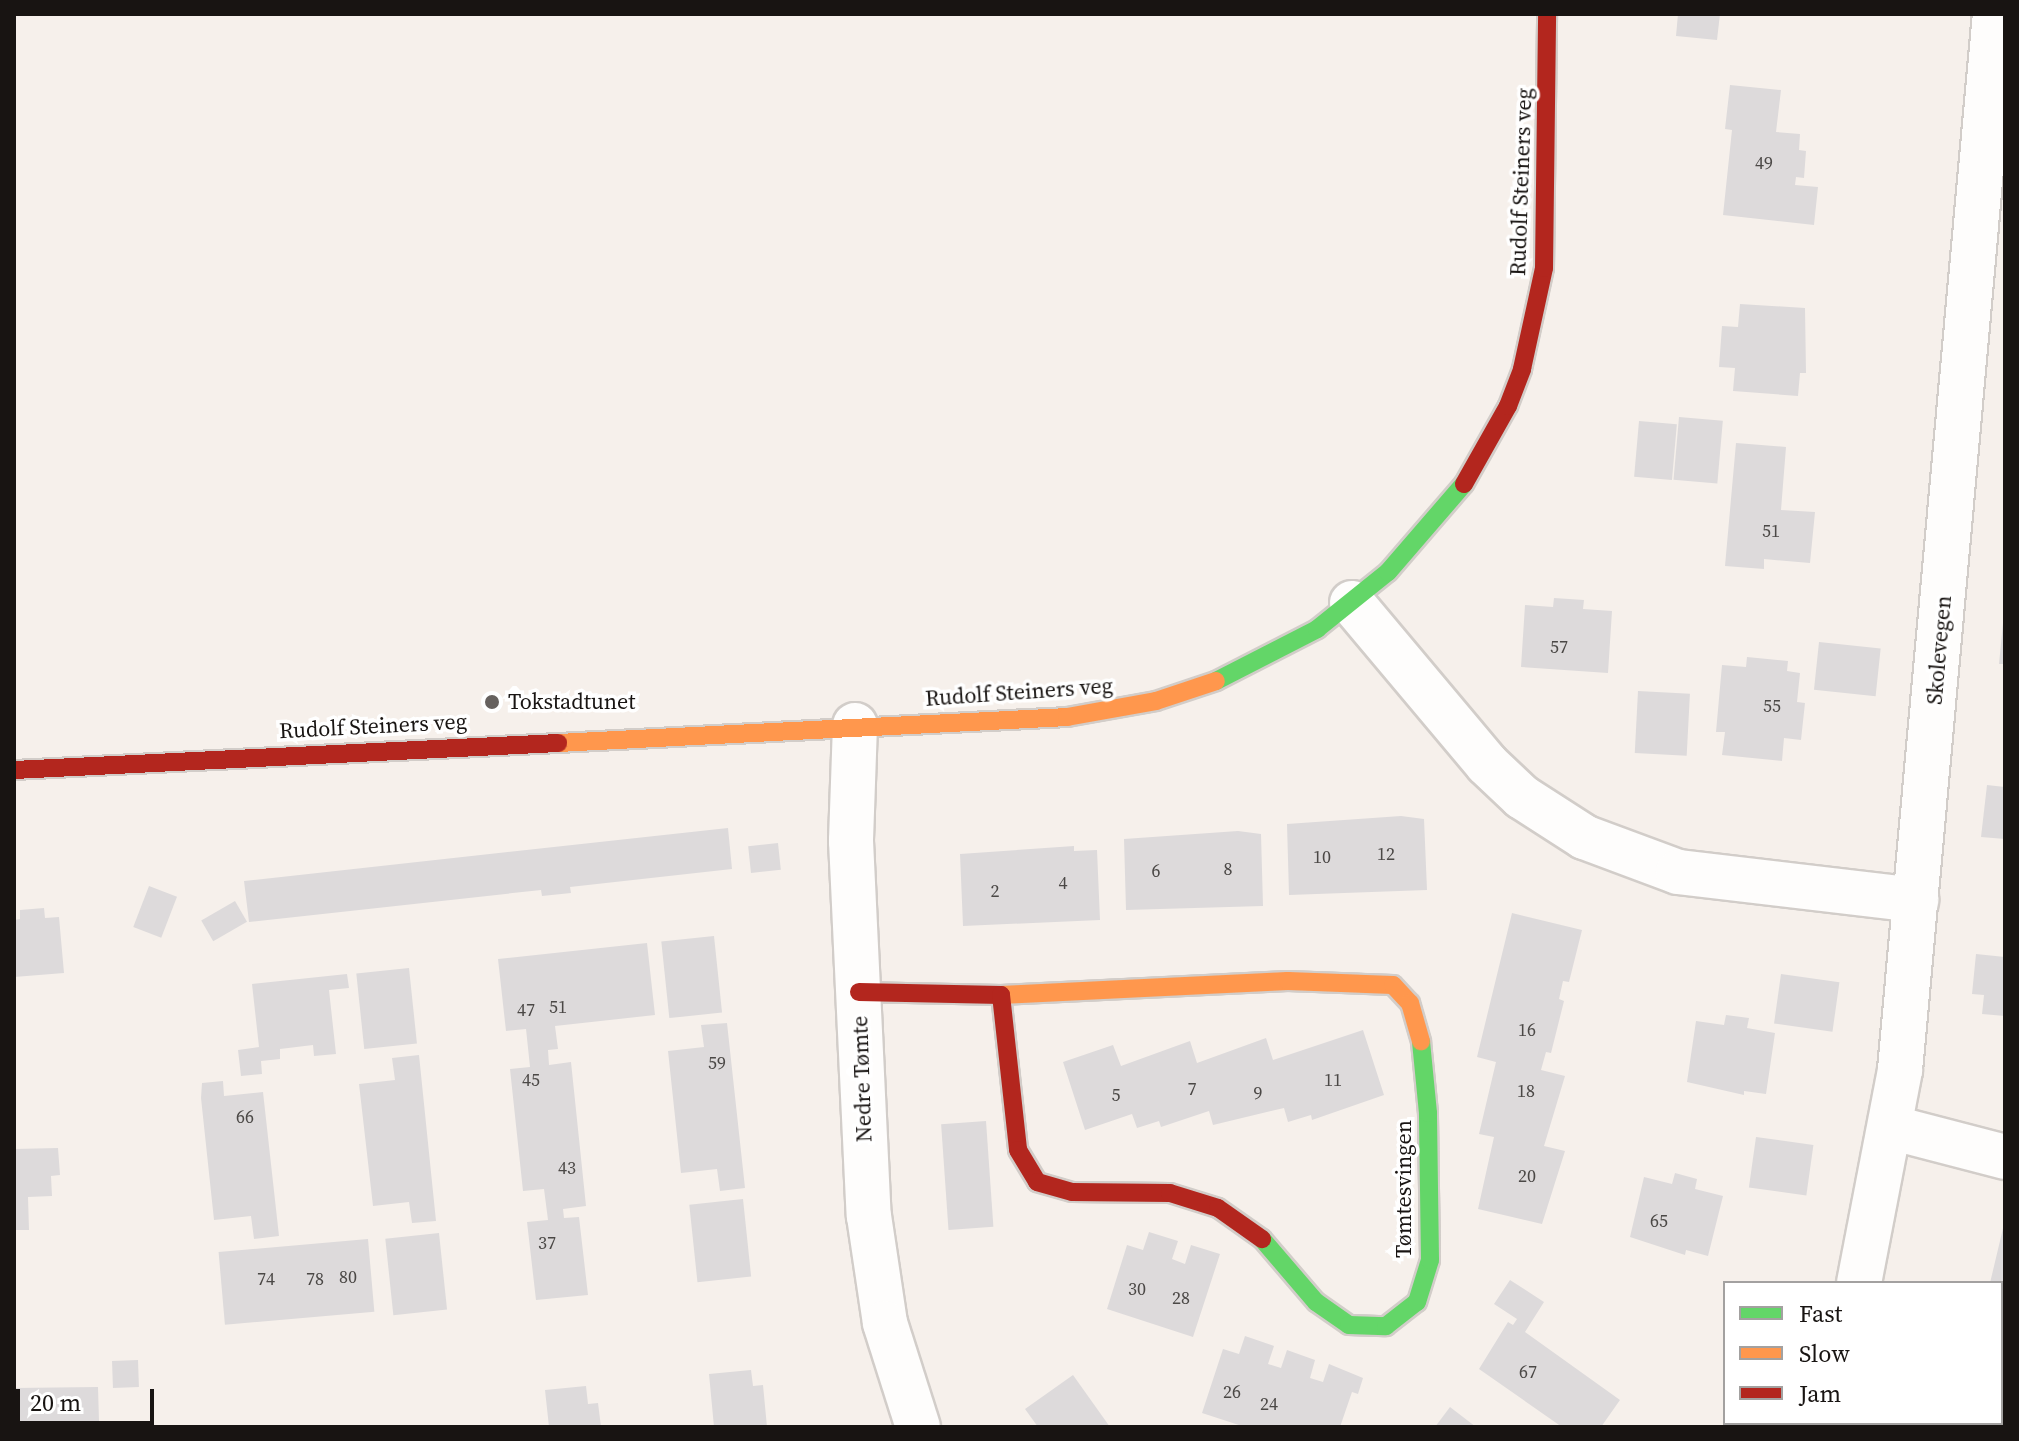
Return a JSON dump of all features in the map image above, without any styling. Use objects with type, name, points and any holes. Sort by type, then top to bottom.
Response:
[{"type":"street","name":"Rudolf Steiners veg","points":[[14,770],[855,725],[1053,718],[1156,701],[1237,674],[1352,603],[1446,509],[1490,441],[1522,369],[1539,303],[1548,225],[1547,14]]},
{"type":"street","name":"Skolevegen","points":[[1859,1281],[1890,1127],[1916,900],[1995,14]]},
{"type":"street","points":[[1352,603],[1487,764],[1522,797],[1584,837],[1678,872],[1916,900]]},
{"type":"street","name":"Nedre Tømte","points":[[855,725],[851,841],[876,1274],[918,1427]]},
{"type":"street","name":"Tømtesvingen","points":[[859,992],[1001,995],[1288,981],[1393,985],[1410,1003],[1419,1025],[1428,1113],[1430,1260],[1417,1302],[1386,1326],[1349,1325],[1316,1302],[1259,1235],[1218,1208],[1170,1193],[1072,1192],[1037,1182],[1018,1150],[1001,995]]},
{"type":"street","points":[[1890,1127],[2005,1157]]},
{"type":"building","points":[[1678,14],[1720,14],[1717,40],[1676,36]]},
{"type":"building","points":[[1730,85],[1781,90],[1776,132],[1800,134],[1799,150],[1806,151],[1804,178],[1796,177],[1795,185],[1818,187],[1814,225],[1723,215],[1732,130],[1725,129]]},
{"type":"building","points":[[1740,304],[1805,308],[1806,373],[1800,373],[1798,396],[1733,391],[1735,368],[1719,367],[1722,326],[1738,327]]},
{"type":"building","points":[[1679,417],[1723,421],[1717,484],[1674,480]]},
{"type":"building","points":[[1639,421],[1677,424],[1672,480],[1634,477]]},
{"type":"building","points":[[1736,443],[1786,447],[1781,510],[1815,512],[1810,563],[1764,559],[1764,569],[1725,566]]},
{"type":"building","points":[[1554,598],[1584,600],[1583,609],[1612,611],[1608,673],[1521,667],[1525,605],[1553,607]]},
{"type":"building","points":[[2003,623],[2005,664],[1999,664]]},
{"type":"building","points":[[1819,642],[1881,648],[1876,696],[1814,690]]},
{"type":"building","points":[[1747,657],[1788,661],[1787,671],[1800,673],[1797,702],[1805,703],[1801,740],[1784,738],[1782,761],[1722,755],[1725,732],[1716,732],[1722,665],[1746,667]]},
{"type":"building","points":[[1638,691],[1690,694],[1687,756],[1635,753]]},
{"type":"building","points":[[1987,785],[2005,787],[2005,839],[1981,837]]},
{"type":"building","points":[[1401,816],[1424,819],[1427,890],[1289,895],[1287,824]]},
{"type":"building","points":[[728,828],[732,869],[570,887],[571,893],[542,896],[541,890],[249,922],[244,881]]},
{"type":"building","points":[[1238,831],[1261,834],[1263,906],[1126,910],[1124,839]]},
{"type":"building","points":[[778,843],[781,870],[751,873],[748,846]]},
{"type":"building","points":[[1074,846],[1074,851],[1097,850],[1100,920],[963,926],[960,854]]},
{"type":"building","points":[[149,886],[177,897],[161,938],[133,927]]},
{"type":"building","points":[[235,901],[247,922],[213,941],[201,920]]},
{"type":"building","points":[[44,908],[45,918],[59,917],[64,973],[14,977],[14,920],[20,919],[20,910]]},
{"type":"building","points":[[1512,913],[1582,930],[1569,982],[1563,981],[1559,999],[1564,1001],[1551,1053],[1546,1052],[1541,1070],[1565,1076],[1544,1146],[1565,1151],[1542,1224],[1478,1209],[1494,1137],[1479,1134],[1496,1062],[1477,1057]]},
{"type":"building","points":[[714,936],[722,1013],[669,1018],[661,942]]},
{"type":"building","points":[[647,943],[655,1015],[555,1026],[558,1049],[548,1050],[549,1065],[571,1062],[586,1206],[563,1209],[564,1218],[579,1217],[588,1295],[536,1300],[527,1222],[548,1220],[544,1189],[523,1191],[510,1069],[530,1067],[526,1029],[506,1031],[498,959]]},
{"type":"building","points":[[1976,954],[2005,957],[2005,1016],[1982,1014],[1984,995],[1972,994]]},
{"type":"building","points":[[409,968],[417,1044],[364,1049],[356,974]]},
{"type":"building","points":[[347,974],[349,988],[329,990],[336,1054],[314,1056],[313,1045],[280,1049],[280,1059],[261,1061],[262,1074],[241,1076],[238,1050],[259,1047],[252,984]]},
{"type":"building","points":[[1781,974],[1839,982],[1832,1032],[1774,1024]]},
{"type":"building","points":[[1726,1015],[1749,1018],[1747,1028],[1775,1033],[1766,1094],[1744,1091],[1744,1095],[1687,1082],[1696,1021],[1724,1025]]},
{"type":"building","points":[[727,1023],[745,1188],[720,1191],[717,1169],[681,1173],[668,1051],[704,1047],[701,1025]]},
{"type":"building","points":[[1363,1030],[1384,1095],[1312,1120],[1311,1115],[1288,1122],[1284,1108],[1213,1125],[1209,1111],[1161,1127],[1159,1121],[1137,1128],[1132,1114],[1085,1130],[1063,1062],[1113,1045],[1121,1066],[1190,1041],[1197,1063],[1266,1038],[1273,1060]]},
{"type":"building","points":[[419,1055],[436,1221],[412,1223],[409,1202],[373,1206],[359,1084],[395,1080],[392,1058]]},
{"type":"building","points":[[223,1081],[224,1096],[263,1092],[279,1236],[254,1239],[251,1216],[214,1220],[201,1098],[202,1083]]},
{"type":"building","points":[[986,1121],[993,1227],[949,1230],[941,1124]]},
{"type":"building","points":[[1756,1137],[1813,1145],[1806,1196],[1749,1188]]},
{"type":"building","points":[[58,1148],[60,1175],[51,1176],[52,1196],[28,1197],[29,1230],[14,1230],[14,1149]]},
{"type":"building","points":[[1675,1173],[1697,1179],[1695,1189],[1723,1196],[1708,1256],[1686,1250],[1685,1255],[1630,1237],[1644,1177],[1672,1184]]},
{"type":"building","points":[[743,1199],[751,1277],[697,1282],[689,1205]]},
{"type":"building","points":[[2004,1224],[2005,1309],[2003,1281],[1990,1281]]},
{"type":"building","points":[[1149,1232],[1178,1241],[1172,1259],[1185,1264],[1191,1245],[1220,1254],[1193,1337],[1107,1309],[1127,1245],[1143,1250]]},
{"type":"building","points":[[439,1233],[447,1310],[393,1315],[385,1239]]},
{"type":"building","points":[[368,1239],[374,1312],[225,1325],[219,1252]]},
{"type":"building","points":[[1510,1280],[1544,1302],[1525,1332],[1620,1400],[1601,1427],[1562,1427],[1479,1369],[1508,1322],[1513,1325],[1517,1319],[1494,1304]]},
{"type":"building","points":[[1245,1336],[1274,1346],[1268,1364],[1281,1368],[1287,1350],[1315,1360],[1310,1378],[1323,1382],[1329,1364],[1363,1378],[1358,1394],[1352,1392],[1340,1427],[1245,1427],[1202,1413],[1223,1349],[1239,1354]]},
{"type":"building","points":[[138,1360],[139,1387],[113,1388],[112,1361]]},
{"type":"building","points":[[751,1370],[753,1386],[763,1385],[767,1427],[714,1427],[709,1374]]},
{"type":"building","points":[[1073,1375],[1110,1427],[1038,1427],[1025,1409]]},
{"type":"building","points":[[586,1386],[588,1404],[598,1403],[601,1427],[549,1427],[545,1390]]},
{"type":"building","points":[[98,1387],[99,1421],[68,1421],[69,1427],[14,1427],[14,1388]]},
{"type":"building","points":[[1450,1407],[1476,1427],[1435,1427]]},
{"type":"building","points":[[2003,1418],[2005,1427],[1862,1427],[2003,1425]]},
{"type":"traffic: fast","points":[[1216,681],[1317,629],[1388,572],[1464,484]]},
{"type":"traffic: fast","points":[[1262,1239],[1316,1302],[1349,1325],[1386,1326],[1417,1302],[1430,1260],[1428,1113],[1421,1041]]},
{"type":"traffic: slow","points":[[558,743],[1067,717],[1156,701],[1216,681]]},
{"type":"traffic: slow","points":[[1001,995],[1288,981],[1393,985],[1410,1003],[1421,1041]]},
{"type":"traffic: jam","points":[[1464,484],[1508,406],[1522,369],[1544,268],[1547,14]]},
{"type":"traffic: jam","points":[[14,770],[558,743]]},
{"type":"traffic: jam","points":[[859,992],[1001,995],[1018,1150],[1037,1182],[1072,1192],[1170,1193],[1218,1208],[1262,1239]]},
{"type":"place","name":"Tokstadtunet","points":[[492,702]]}]
